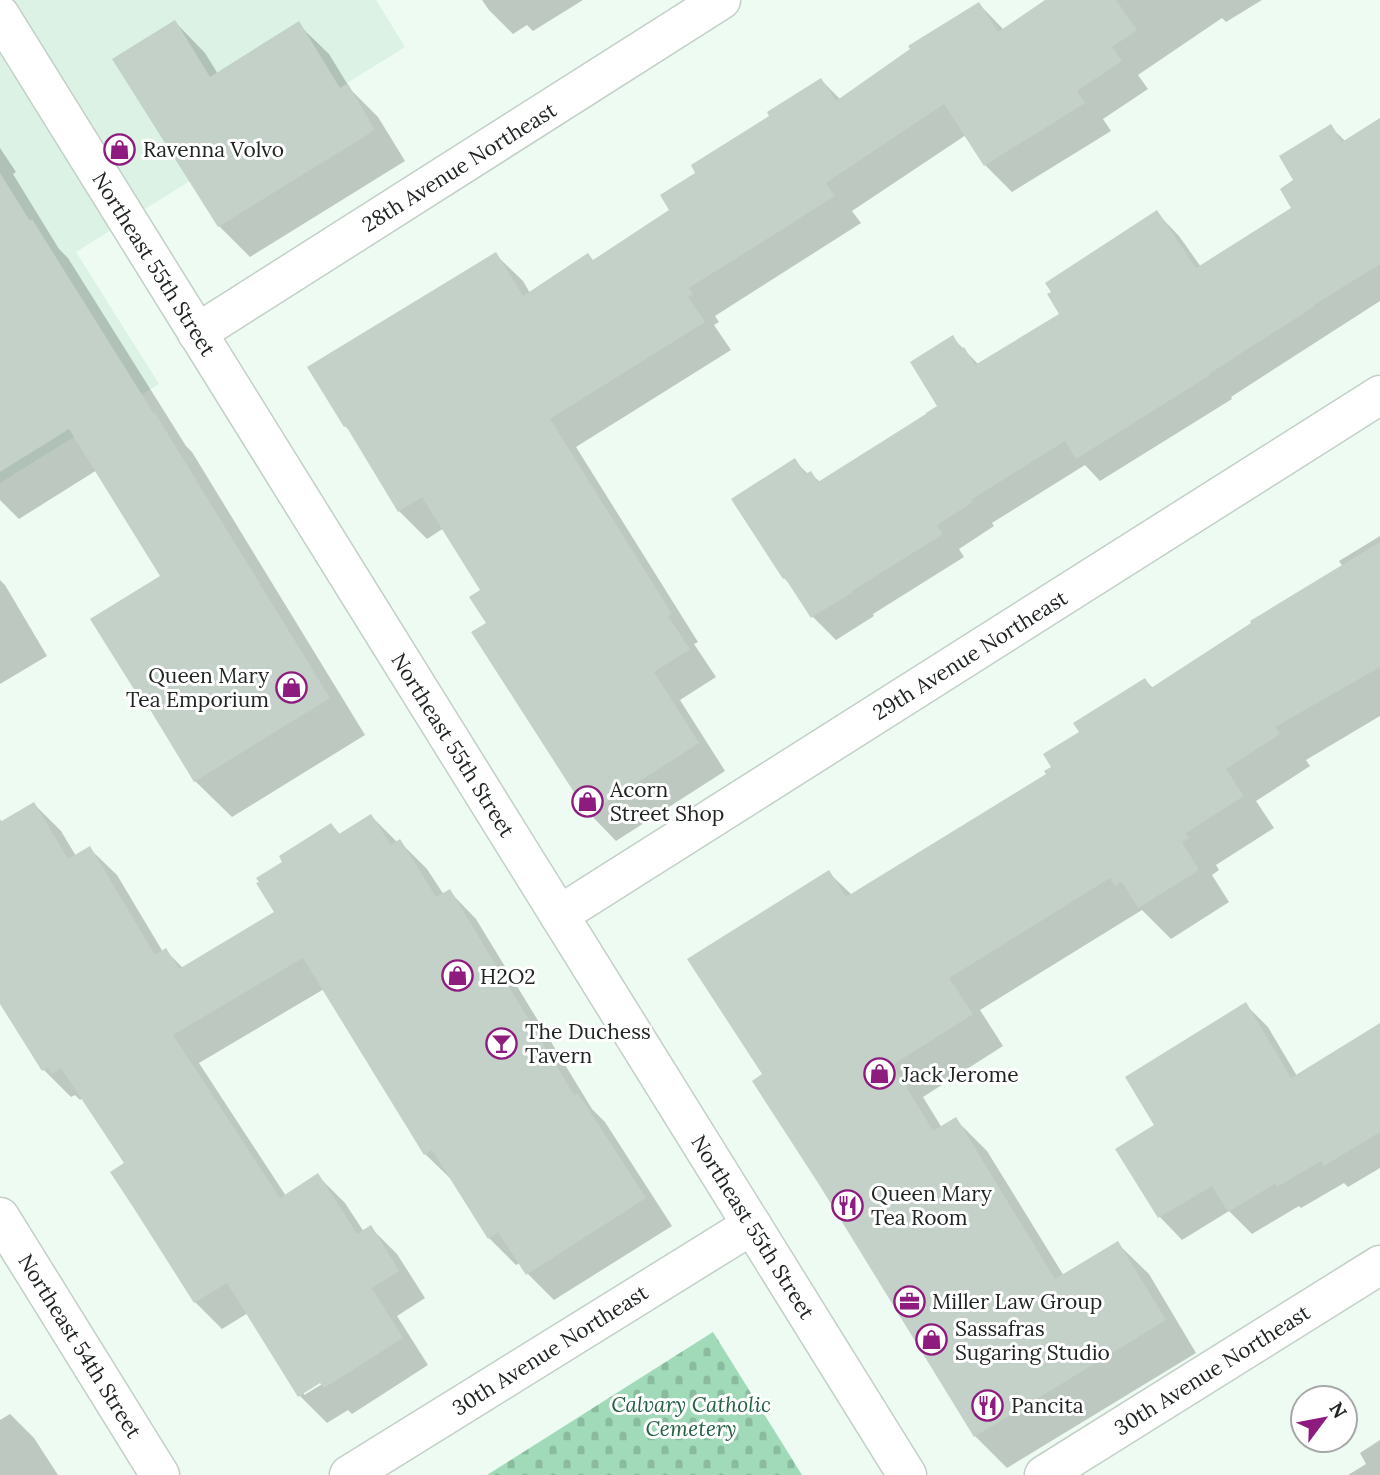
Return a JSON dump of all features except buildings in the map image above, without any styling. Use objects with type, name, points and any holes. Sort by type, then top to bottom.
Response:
[{"type":"street","name":"28th Avenue Northeast","points":[[197,333],[721,0]]},
{"type":"street","name":"Northeast 55th Street","points":[[0,15],[907,1475]]},
{"type":"street","name":"29th Avenue Northeast","points":[[559,915],[1380,395]]},
{"type":"street","name":"Northeast 54th Street","points":[[0,1217],[160,1475]]},
{"type":"street","name":"30th Avenue Northeast","points":[[348,1475],[752,1225]]},
{"type":"street","name":"30th Avenue Northeast","points":[[1044,1475],[1380,1265]]},
{"type":"shaded area","name":"Ravenna Volvo","points":[[0,0],[376,0],[405,47],[76,252],[159,384],[0,483]]},
{"type":"green space","name":"Calvary Catholic Cemetery","points":[[713,1332],[802,1475],[487,1475]]},
{"type":"place","name":"Ravenna Volvo","points":[[120,149]]},
{"type":"place","name":"Queen Mary Tea Emporium","points":[[292,687]]},
{"type":"place","name":"Acorn Street Shop","points":[[587,801]]},
{"type":"place","name":"H2O2","points":[[457,976]]},
{"type":"place","name":"The Duchess Tavern","points":[[502,1043]]},
{"type":"place","name":"Jack Jerome","points":[[879,1074]]},
{"type":"place","name":"Queen Mary Tea Room","points":[[848,1205]]},
{"type":"place","name":"Miller Law Group","points":[[909,1301]]},
{"type":"place","name":"Sassafras Sugaring Studio","points":[[932,1340]]},
{"type":"place","name":"Pancita","points":[[988,1405]]}]
